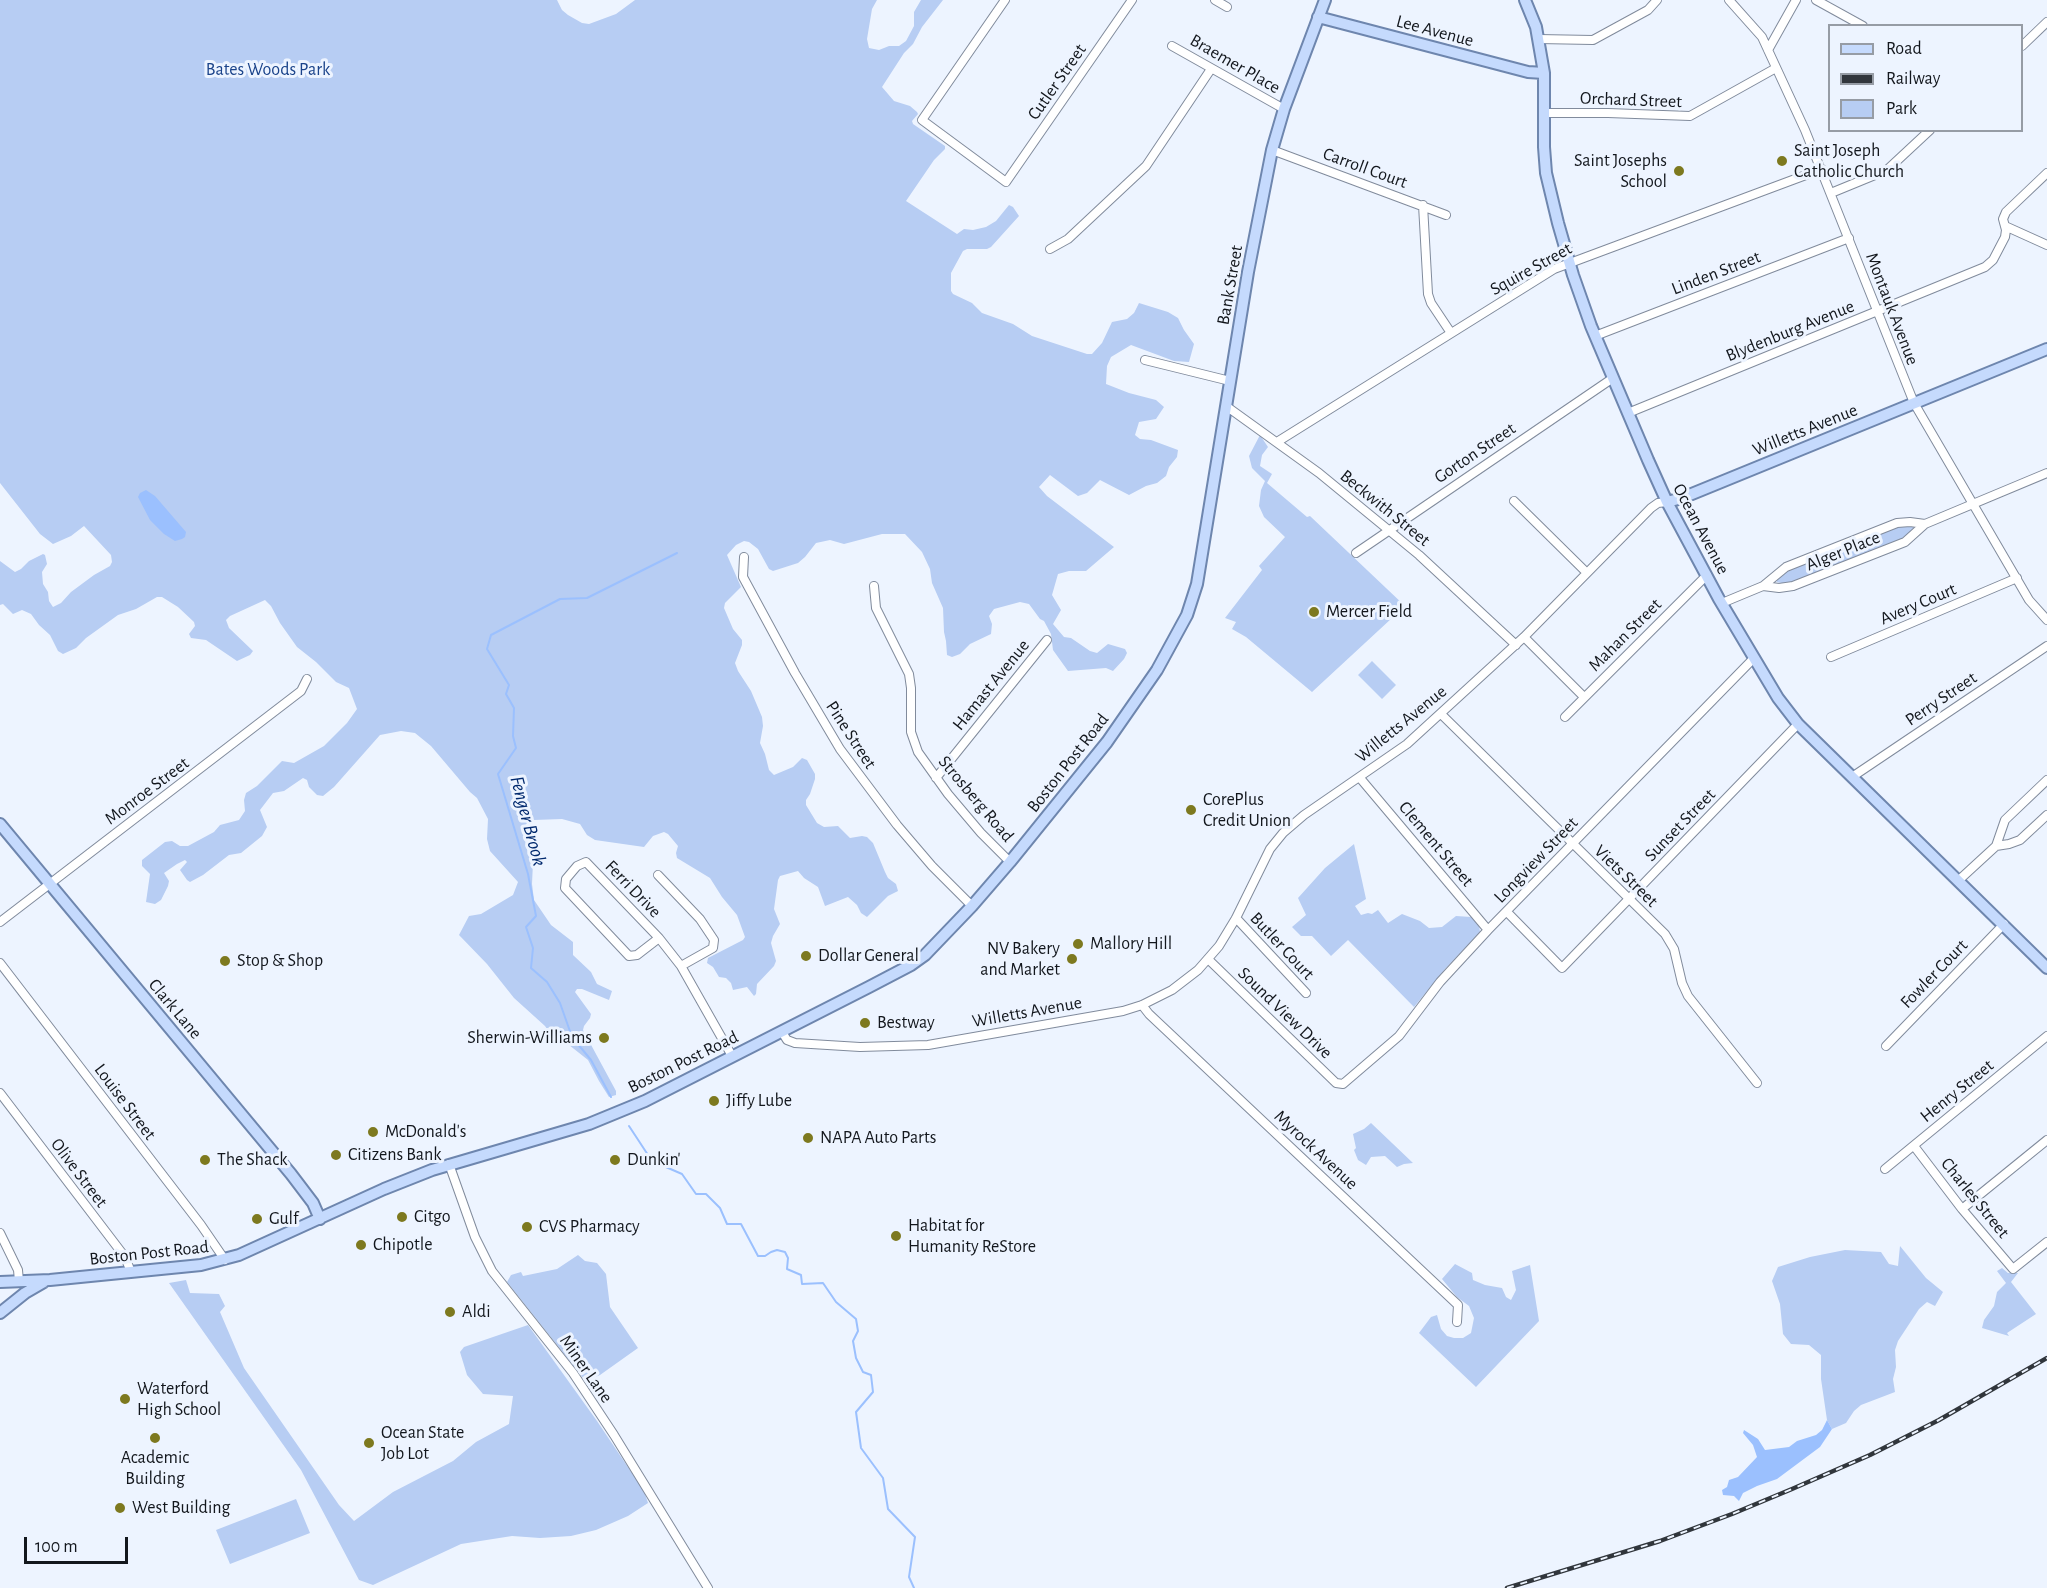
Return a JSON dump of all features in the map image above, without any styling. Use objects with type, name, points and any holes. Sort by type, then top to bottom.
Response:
[{"type":"main road","name":"Bank Street","points":[[1197,584],[1251,256],[1272,150],[1284,109],[1325,0]]},
{"type":"main road","name":"Ocean Avenue","points":[[1525,0],[1533,18],[1544,73],[1546,173],[1569,262],[1595,336],[1667,502],[1754,658],[1778,698],[1798,724],[2047,967]]},
{"type":"main road","name":"Lee Avenue","points":[[1318,17],[1528,72],[1544,73]]},
{"type":"main road","name":"Willetts Avenue","points":[[1667,502],[1682,498],[2047,349]]},
{"type":"main road","name":"Boston Post Road","points":[[0,1282],[50,1280],[201,1265],[225,1260],[274,1241],[384,1189],[449,1164],[589,1124],[645,1101],[911,965],[941,940],[1010,862],[1131,709],[1176,637],[1187,615],[1197,584]]},
{"type":"main road","name":"Clark Lane","points":[[0,824],[285,1166],[313,1203],[320,1219]]},
{"type":"main road","points":[[0,1313],[25,1293],[50,1280]]},
{"type":"street","name":"Cutler Street","points":[[1005,0],[922,120],[1006,182],[1132,0]]},
{"type":"street","points":[[1215,0],[1227,7]]},
{"type":"street","points":[[1538,39],[1593,40],[1648,10],[1657,0]]},
{"type":"street","name":"Montauk Avenue","points":[[1729,0],[1758,32],[1768,50],[1832,193],[1914,403],[2016,578],[2034,607],[2047,620]]},
{"type":"street","points":[[1768,50],[1796,0]]},
{"type":"street","points":[[1816,0],[1859,24]]},
{"type":"street","points":[[2023,45],[2047,22]]},
{"type":"street","name":"Braemer Place","points":[[1172,46],[1284,109]]},
{"type":"street","name":"Orchard Street","points":[[1545,113],[1690,116],[1776,68]]},
{"type":"street","points":[[1050,249],[1068,239],[1146,166],[1211,69]]},
{"type":"street","points":[[1832,193],[1887,170],[1928,132]]},
{"type":"street","name":"Carroll Court","points":[[1272,150],[1446,215]]},
{"type":"street","name":"Squire Street","points":[[1277,442],[1543,275],[1569,262],[1693,219],[1822,169]]},
{"type":"street","name":"Blydenburg Avenue","points":[[1628,413],[1986,267],[1996,256],[2005,237],[2003,219],[2006,212],[2047,173]]},
{"type":"street","points":[[1423,205],[1428,294],[1431,303],[1451,333]]},
{"type":"street","points":[[2005,226],[2047,245]]},
{"type":"street","name":"Linden Street","points":[[1595,336],[1849,237]]},
{"type":"street","points":[[1145,360],[1230,381]]},
{"type":"street","name":"Gorton Street","points":[[1356,553],[1613,378]]},
{"type":"street","name":"Beckwith Street","points":[[1226,406],[1319,473],[1390,531],[1516,645]]},
{"type":"street","name":"Alger Place","points":[[1763,586],[1779,588],[1793,586],[1905,542],[1925,524],[2047,473]]},
{"type":"street","points":[[1514,501],[1586,572]]},
{"type":"street","name":"Willetts Avenue","points":[[782,1032],[791,1042],[805,1044],[871,1047],[928,1045],[1123,1011],[1142,1005],[1179,985],[1209,960],[1236,918],[1261,864],[1277,840],[1304,815],[1407,744],[1524,638],[1651,508],[1658,503],[1667,502]]},
{"type":"street","name":"Alger Place","points":[[1722,603],[1763,586],[1786,567],[1896,524],[1910,522],[1925,524]]},
{"type":"street","name":"Pine Street","points":[[744,557],[743,577],[795,673],[840,749],[897,825],[932,866],[972,906]]},
{"type":"street","name":"Mahan Street","points":[[1565,717],[1707,575]]},
{"type":"street","name":"Avery Court","points":[[1831,657],[2016,578]]},
{"type":"street","name":"Strosberg Road","points":[[874,586],[876,608],[909,674],[911,732],[918,752],[981,833],[1010,862]]},
{"type":"street","points":[[1524,638],[1584,697]]},
{"type":"street","name":"Hamast Avenue","points":[[936,778],[1047,640]]},
{"type":"street","name":"Perry Street","points":[[1852,777],[2047,646]]},
{"type":"street","name":"Longview Street","points":[[1343,1084],[1399,1036],[1440,982],[1488,930],[1754,658]]},
{"type":"street","name":"Monroe Street","points":[[0,922],[301,692],[307,679]]},
{"type":"street","name":"Viets Street","points":[[1441,714],[1665,934],[1674,949],[1682,983],[1688,996],[1757,1083]]},
{"type":"street","name":"Sunset Street","points":[[1507,912],[1562,968],[1798,724]]},
{"type":"street","name":"Clement Street","points":[[1360,778],[1488,930]]},
{"type":"street","points":[[1959,880],[1996,846],[2005,820],[2047,780]]},
{"type":"street","points":[[1996,846],[2020,840],[2047,815]]},
{"type":"street","name":"Ferri Drive","points":[[659,938],[637,955],[629,956],[565,888],[566,879],[577,866],[586,862],[659,938],[681,966],[732,1056]]},
{"type":"street","points":[[658,875],[700,919],[714,940],[713,948],[681,966]]},
{"type":"street","name":"Butler Court","points":[[1236,918],[1306,993]]},
{"type":"street","name":"Fowler Court","points":[[1886,1046],[2004,924]]},
{"type":"street","name":"Sound View Drive","points":[[1209,960],[1336,1083],[1343,1084]]},
{"type":"street","name":"Louise Street","points":[[0,963],[225,1260]]},
{"type":"street","name":"Myrock Avenue","points":[[1142,1005],[1458,1305],[1457,1322]]},
{"type":"street","name":"Henry Street","points":[[1885,1169],[2047,1036]]},
{"type":"street","name":"Olive Street","points":[[0,1093],[125,1257],[131,1272]]},
{"type":"street","points":[[1962,1209],[2047,1140]]},
{"type":"street","name":"Charles Street","points":[[1914,1146],[1962,1209],[2013,1269],[2047,1242]]},
{"type":"street","name":"Miner Lane","points":[[449,1164],[475,1237],[492,1271],[573,1373],[708,1588]]},
{"type":"street","points":[[0,1233],[18,1270],[19,1281]]},
{"type":"green space","name":"Bates Woods Park","points":[[0,0],[557,0],[562,10],[568,15],[582,23],[589,24],[616,14],[635,0],[877,0],[872,9],[867,39],[869,48],[879,50],[889,46],[899,46],[906,41],[914,26],[914,12],[921,0],[943,0],[882,87],[894,101],[910,106],[917,112],[918,114],[912,121],[913,124],[945,146],[906,201],[957,234],[964,229],[973,230],[986,227],[996,221],[1009,205],[1019,216],[991,247],[963,251],[951,273],[953,294],[972,303],[982,313],[1013,324],[1032,336],[1087,354],[1092,354],[1102,343],[1112,322],[1127,319],[1134,313],[1139,303],[1168,312],[1178,318],[1194,344],[1189,362],[1174,361],[1131,345],[1111,357],[1107,366],[1106,384],[1156,400],[1164,407],[1156,419],[1139,422],[1135,435],[1140,439],[1151,440],[1178,450],[1177,457],[1169,467],[1166,476],[1157,483],[1129,495],[1100,480],[1087,493],[1078,496],[1050,475],[1039,487],[1047,496],[1114,547],[1086,571],[1069,571],[1058,574],[1052,595],[1061,610],[1053,624],[1064,637],[1071,638],[1090,651],[1097,653],[1108,644],[1125,649],[1127,653],[1124,659],[1113,671],[1106,668],[1068,671],[1053,650],[1051,634],[1044,621],[1029,604],[1020,602],[994,609],[989,616],[992,624],[991,634],[970,644],[960,654],[952,657],[947,655],[943,608],[932,583],[930,569],[922,552],[905,534],[882,534],[844,544],[830,540],[816,543],[798,563],[773,571],[769,569],[758,549],[749,542],[744,541],[736,545],[727,555],[741,587],[725,603],[724,608],[733,629],[742,640],[735,663],[762,717],[760,743],[769,770],[774,775],[793,767],[802,758],[807,760],[815,774],[815,779],[806,805],[817,823],[824,827],[838,826],[850,838],[867,837],[873,843],[888,878],[896,884],[898,891],[888,896],[867,917],[848,897],[825,906],[818,887],[798,871],[780,876],[774,909],[780,924],[771,943],[776,961],[757,984],[754,996],[747,987],[733,990],[731,983],[726,978],[719,977],[713,967],[707,963],[708,958],[745,937],[737,915],[710,878],[677,858],[678,846],[668,834],[664,832],[653,836],[644,847],[595,840],[587,835],[580,824],[562,819],[534,820],[526,824],[523,831],[528,854],[533,862],[534,900],[551,925],[573,942],[573,955],[591,972],[597,984],[612,991],[609,1000],[582,989],[577,989],[575,992],[591,1014],[583,1030],[616,1091],[616,1095],[609,1097],[588,1060],[564,1041],[554,1045],[549,1044],[549,1032],[545,1026],[514,998],[487,964],[459,935],[469,916],[481,914],[513,895],[518,882],[490,851],[487,839],[488,819],[477,798],[431,746],[415,733],[401,731],[380,735],[334,787],[323,796],[317,795],[309,787],[307,780],[303,778],[284,791],[273,793],[260,810],[267,827],[262,836],[241,853],[229,855],[190,882],[180,870],[187,862],[185,860],[177,864],[164,873],[169,881],[161,900],[155,904],[146,902],[150,874],[142,866],[142,860],[165,842],[172,841],[180,846],[188,846],[214,832],[220,825],[239,820],[245,811],[246,793],[257,786],[282,761],[294,763],[324,746],[347,723],[357,709],[349,688],[336,682],[297,647],[265,600],[226,620],[229,628],[253,651],[250,655],[237,661],[206,640],[191,638],[189,634],[195,626],[194,622],[178,607],[162,597],[157,597],[136,609],[118,615],[76,648],[63,654],[58,651],[50,635],[31,614],[22,610],[13,614],[3,604],[0,605],[0,561],[15,572],[29,561],[45,555],[47,564],[42,572],[43,584],[53,607],[94,575],[110,566],[112,562],[111,555],[84,526],[71,536],[53,544],[40,534],[0,483]]},
{"type":"green space","name":"Mercer Field","points":[[1260,435],[1268,447],[1262,455],[1260,466],[1272,474],[1267,483],[1307,517],[1310,516],[1405,606],[1312,692],[1246,637],[1232,629],[1236,622],[1225,618],[1262,570],[1259,566],[1285,537],[1264,517],[1259,506],[1265,481],[1252,468],[1249,456]]},
{"type":"green space","points":[[1901,525],[1912,525],[1915,529],[1906,537],[1803,578],[1786,584],[1777,582],[1776,578],[1791,568]]},
{"type":"green space","points":[[1372,661],[1396,685],[1382,699],[1358,675]]},
{"type":"green space","points":[[1354,844],[1366,899],[1355,906],[1361,915],[1372,914],[1378,910],[1388,923],[1402,914],[1420,921],[1429,928],[1442,927],[1456,916],[1471,917],[1479,925],[1480,932],[1445,969],[1414,1007],[1348,940],[1331,956],[1312,936],[1301,936],[1292,927],[1306,915],[1298,898],[1325,868]]},
{"type":"green space","points":[[1371,1123],[1413,1163],[1397,1167],[1385,1156],[1371,1157],[1366,1165],[1358,1160],[1354,1150],[1356,1148],[1353,1134]]},
{"type":"green space","points":[[1900,1246],[1926,1278],[1943,1292],[1935,1306],[1927,1302],[1919,1309],[1898,1341],[1895,1350],[1896,1367],[1893,1379],[1895,1392],[1861,1405],[1846,1423],[1832,1429],[1827,1420],[1821,1379],[1821,1355],[1809,1345],[1791,1344],[1783,1334],[1780,1304],[1772,1281],[1778,1267],[1810,1257],[1845,1250],[1881,1252],[1889,1264],[1898,1266]]},
{"type":"green space","points":[[578,1255],[585,1261],[597,1263],[606,1274],[610,1307],[638,1348],[591,1379],[584,1379],[507,1282],[511,1275],[521,1272],[523,1276],[557,1269]]},
{"type":"green space","points":[[1455,1264],[1472,1273],[1473,1280],[1502,1288],[1506,1297],[1511,1300],[1516,1290],[1512,1271],[1530,1265],[1539,1321],[1476,1387],[1419,1333],[1431,1317],[1437,1315],[1441,1329],[1447,1336],[1463,1338],[1471,1333],[1474,1318],[1469,1306],[1457,1297],[1442,1279]]},
{"type":"green space","points":[[2002,1268],[2008,1273],[2018,1273],[2011,1282],[2036,1314],[2007,1333],[2009,1336],[1982,1328],[1984,1320],[1994,1306],[1997,1292],[2006,1283],[1997,1271]]},
{"type":"green space","points":[[186,1280],[190,1293],[219,1294],[225,1306],[220,1312],[244,1368],[339,1505],[354,1521],[393,1492],[453,1461],[476,1442],[509,1424],[513,1396],[483,1394],[467,1375],[460,1352],[464,1347],[528,1325],[597,1421],[644,1491],[648,1503],[628,1516],[596,1530],[571,1536],[540,1538],[512,1536],[461,1544],[373,1585],[359,1580],[301,1470],[169,1283]]},
{"type":"green space","points":[[296,1499],[310,1533],[230,1564],[216,1530]]},
{"type":"shaded area","points":[[146,490],[155,496],[186,532],[185,537],[175,541],[150,520],[138,497]]},
{"type":"shaded area","points":[[1827,1420],[1832,1429],[1820,1447],[1777,1479],[1743,1493],[1739,1501],[1734,1496],[1723,1495],[1722,1490],[1727,1487],[1729,1480],[1738,1477],[1757,1457],[1753,1445],[1743,1433],[1744,1430],[1758,1439],[1765,1450],[1789,1447],[1797,1441],[1816,1435],[1822,1430]]},
{"type":"waterway","name":"Fenger Brook","points":[[611,1097],[591,1060],[572,1037],[560,1003],[547,982],[531,968],[533,948],[526,927],[536,916],[528,874],[498,774],[516,748],[513,736],[514,708],[506,694],[509,685],[487,649],[491,635],[560,599],[587,598],[677,553]]},
{"type":"waterway","name":"Fenger Brook","points":[[629,1126],[652,1161],[682,1174],[696,1194],[706,1194],[720,1208],[727,1224],[741,1224],[758,1256],[765,1256],[777,1250],[785,1252],[788,1258],[787,1269],[801,1275],[802,1284],[823,1283],[836,1302],[856,1319],[858,1331],[853,1341],[856,1358],[863,1372],[871,1375],[873,1392],[856,1412],[861,1448],[883,1478],[888,1509],[915,1537],[909,1577],[914,1588]]},
{"type":"railway","points":[[1507,1588],[1660,1541],[1792,1489],[1870,1455],[1939,1420],[2047,1358]]},
{"type":"place","name":"Saint Joseph Catholic Church","points":[[1782,161]]},
{"type":"place","name":"Saint Josephs School","points":[[1679,171]]},
{"type":"place","name":"Mercer Field","points":[[1314,612]]},
{"type":"place","name":"CorePlus Credit Union","points":[[1191,810]]},
{"type":"place","name":"Mallory Hill","points":[[1078,944]]},
{"type":"place","name":"Dollar General","points":[[806,956]]},
{"type":"place","name":"NV Bakery and Market","points":[[1072,959]]},
{"type":"place","name":"Stop & Shop","points":[[225,961]]},
{"type":"place","name":"Bestway","points":[[865,1023]]},
{"type":"place","name":"Sherwin-Williams","points":[[604,1038]]},
{"type":"place","name":"Jiffy Lube","points":[[714,1101]]},
{"type":"place","name":"McDonald's","points":[[373,1132]]},
{"type":"place","name":"NAPA Auto Parts","points":[[808,1138]]},
{"type":"place","name":"Citizens Bank","points":[[336,1155]]},
{"type":"place","name":"The Shack","points":[[205,1160]]},
{"type":"place","name":"Dunkin'","points":[[615,1160]]},
{"type":"place","name":"Citgo","points":[[402,1217]]},
{"type":"place","name":"Gulf","points":[[257,1219]]},
{"type":"place","name":"CVS Pharmacy","points":[[527,1227]]},
{"type":"place","name":"Habitat for Humanity ReStore","points":[[896,1236]]},
{"type":"place","name":"Chipotle","points":[[361,1245]]},
{"type":"place","name":"Aldi","points":[[450,1312]]},
{"type":"place","name":"Waterford High School","points":[[125,1399]]},
{"type":"place","name":"Academic Building","points":[[155,1438]]},
{"type":"place","name":"Ocean State Job Lot","points":[[369,1443]]},
{"type":"place","name":"West Building","points":[[120,1508]]}]
